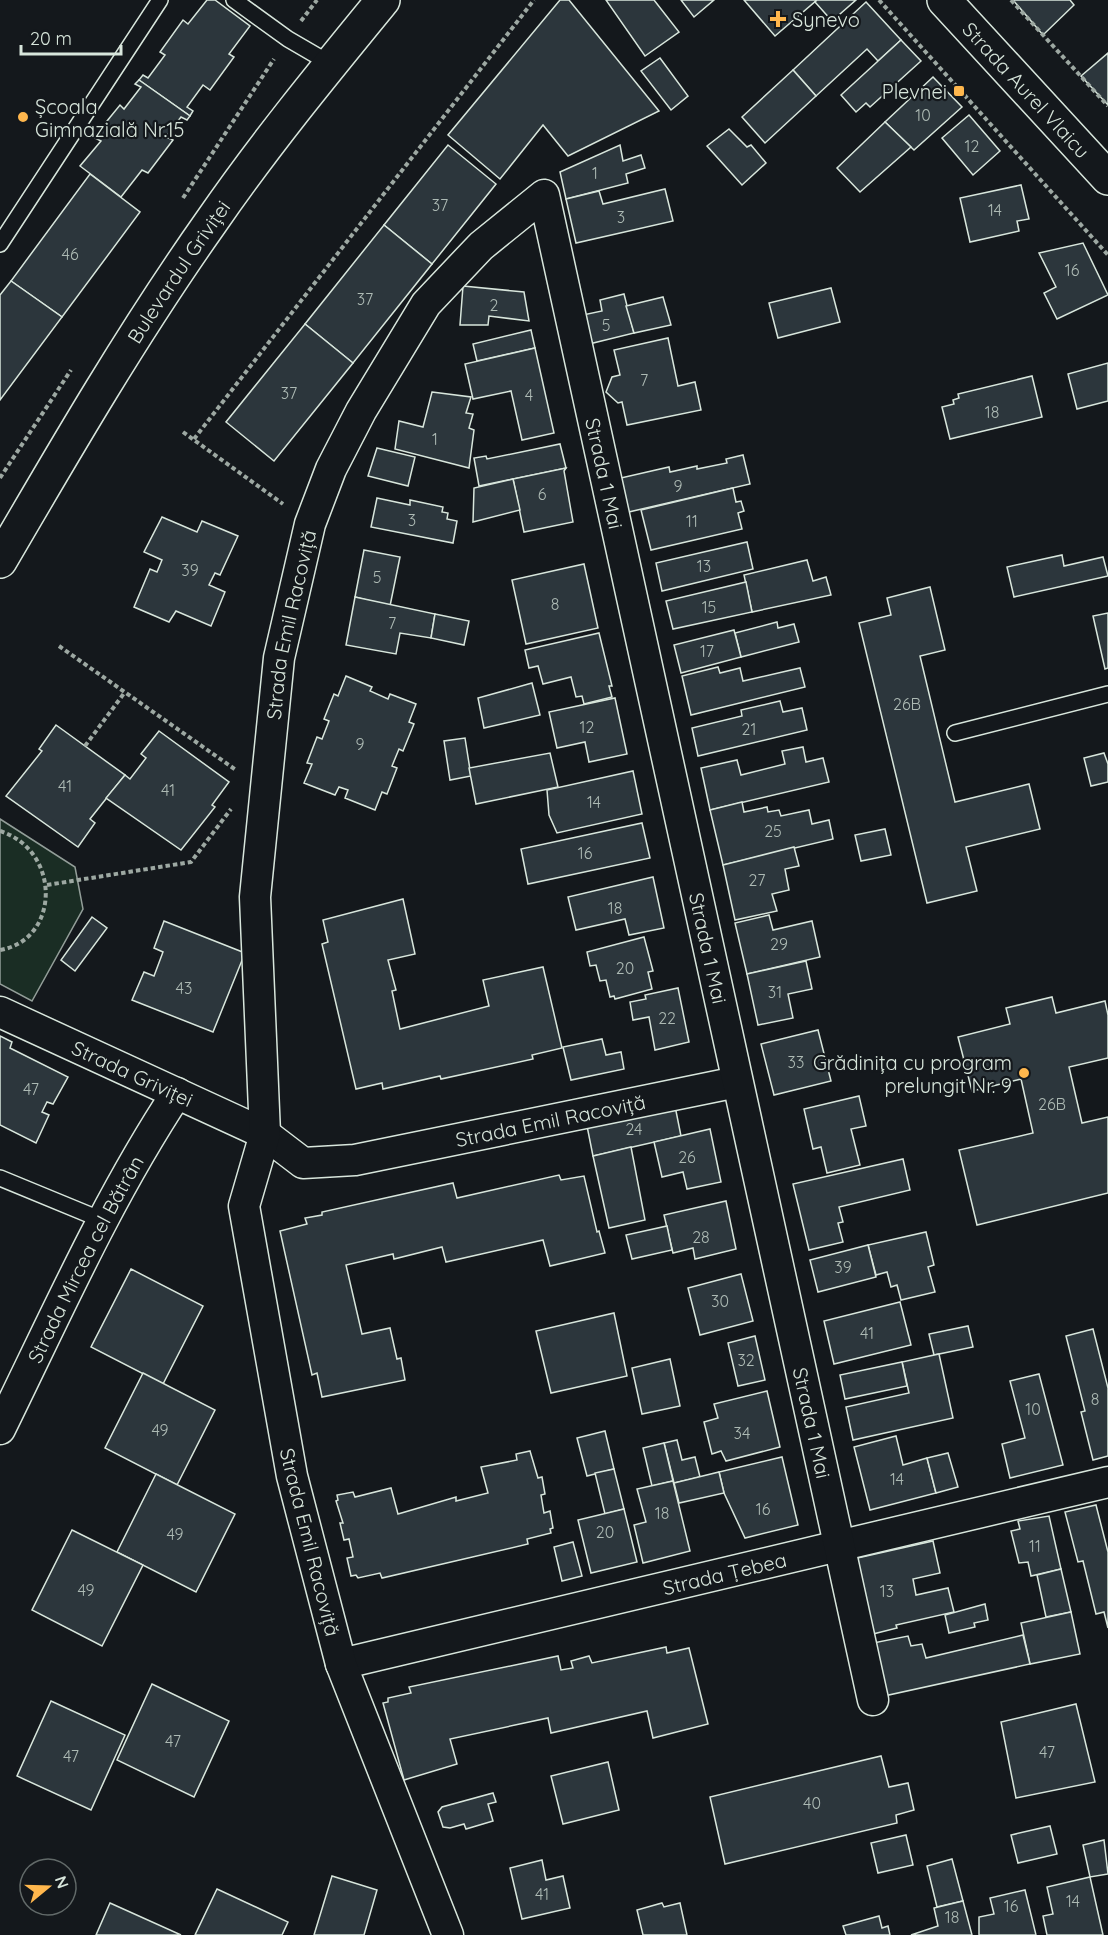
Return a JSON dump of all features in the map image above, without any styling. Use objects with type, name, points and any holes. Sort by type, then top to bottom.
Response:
[{"type":"main road","name":"Bulevardul Griviței","points":[[0,561],[104,382],[198,240],[331,64],[383,0]]},
{"type":"main road","name":"Strada Aurel Vlaicu","points":[[944,0],[1108,178]]},
{"type":"street","name":"Strada Emil Racoviță","points":[[448,1935],[341,1664],[292,1476],[244,1206],[265,1134],[255,897],[279,658],[310,524],[331,469],[356,421],[426,304],[481,246],[544,195]]},
{"type":"street","name":"Strada 1 Mai","points":[[544,195],[873,1700]]},
{"type":"street","name":"Strada Griviței","points":[[0,1012],[265,1134]]},
{"type":"street","name":"Strada Emil Racoviță","points":[[265,1134],[303,1164],[355,1160],[737,1082]]},
{"type":"street","name":"Strada Mircea cel Bătrân","points":[[0,1429],[102,1220],[147,1139],[177,1093]]},
{"type":"street","name":"Strada Țebea","points":[[341,1664],[1108,1482]]},
{"type":"lane","points":[[0,244],[160,0]]},
{"type":"lane","points":[[234,0],[288,39],[331,64]]},
{"type":"lane","points":[[955,733],[1108,694]]},
{"type":"lane","points":[[0,1178],[102,1220]]},
{"type":"path","points":[[194,439],[534,0]]},
{"type":"path","points":[[879,0],[1108,255]]},
{"type":"path","points":[[1011,0],[1108,106]]},
{"type":"path","points":[[183,432],[310,524]]},
{"type":"path","points":[[59,646],[240,773]]},
{"type":"path","points":[[85,746],[125,692]]},
{"type":"path","points":[[47,885],[191,862],[234,804]]},
{"type":"path","points":[[0,831],[14,836],[30,848],[41,865],[47,885],[45,906],[37,924],[23,939],[0,950]]},
{"type":"green space","points":[[0,819],[75,867],[83,909],[32,1001],[0,984]]},
{"type":"building","points":[[207,0],[215,0],[250,26],[229,54],[234,57],[210,90],[203,85],[187,107],[193,111],[190,116],[139,80],[143,75],[148,78],[165,55],[160,52],[183,20],[188,24]]},
{"type":"building","points":[[560,0],[569,0],[659,111],[568,156],[543,125],[500,179],[448,135]]},
{"type":"building","points":[[606,0],[654,0],[679,32],[645,56]]},
{"type":"building","points":[[681,0],[714,0],[694,17]]},
{"type":"building","name":"Synevo","points":[[744,0],[817,0],[775,36]]},
{"type":"building","points":[[817,0],[856,0],[832,21],[815,2]]},
{"type":"building","points":[[1013,0],[1070,0],[1074,5],[1043,35]]},
{"type":"building","points":[[866,2],[901,40],[878,61],[867,49],[816,96],[793,70]]},
{"type":"building","points":[[901,40],[921,61],[870,107],[866,103],[856,112],[841,95]]},
{"type":"building","points":[[1108,53],[1108,105],[1081,76]]},
{"type":"building","points":[[660,58],[688,96],[671,110],[641,71]]},
{"type":"building","points":[[793,70],[816,96],[765,143],[742,117]]},
{"type":"building","points":[[933,77],[962,107],[914,150],[885,122]]},
{"type":"building","points":[[139,80],[190,116],[187,120],[181,117],[166,137],[173,140],[148,173],[142,170],[121,197],[80,166],[101,141],[95,138],[107,121],[120,105],[124,109],[141,87],[135,84]]},
{"type":"building","points":[[969,115],[1000,151],[973,175],[942,138]]},
{"type":"building","points":[[885,122],[911,147],[860,192],[837,168]]},
{"type":"building","points":[[729,129],[747,147],[751,145],[766,163],[742,185],[707,146]]},
{"type":"building","points":[[448,145],[496,184],[432,264],[384,225]]},
{"type":"building","points":[[620,145],[623,161],[641,155],[645,168],[626,174],[628,183],[566,199],[560,172]]},
{"type":"building","points":[[90,174],[140,212],[62,317],[11,281]]},
{"type":"building","points":[[1021,185],[1029,219],[1017,221],[1019,231],[970,242],[960,198]]},
{"type":"building","points":[[665,189],[673,221],[576,243],[566,199],[599,191],[603,204]]},
{"type":"building","points":[[384,225],[432,264],[353,363],[305,324]]},
{"type":"building","points":[[1083,243],[1108,295],[1057,319],[1044,293],[1056,287],[1039,253]]},
{"type":"building","points":[[11,281],[62,317],[0,400],[0,295]]},
{"type":"building","points":[[463,286],[524,292],[529,321],[489,316],[488,325],[460,325]]},
{"type":"building","points":[[831,288],[840,322],[778,338],[769,303]]},
{"type":"building","points":[[624,294],[634,333],[585,345],[578,316],[602,311],[600,300]]},
{"type":"building","points":[[663,297],[671,325],[634,333],[626,306]]},
{"type":"building","points":[[305,324],[353,363],[274,461],[226,422]]},
{"type":"building","points":[[531,330],[535,348],[477,361],[473,344]]},
{"type":"building","points":[[668,338],[678,386],[695,382],[701,410],[627,425],[622,402],[618,403],[606,392],[612,377],[620,375],[614,350]]},
{"type":"building","points":[[535,348],[554,433],[522,440],[511,391],[473,399],[465,364]]},
{"type":"building","points":[[1108,363],[1108,401],[1077,409],[1068,374]]},
{"type":"building","points":[[1032,376],[1042,417],[950,439],[942,407],[954,404],[953,400],[959,398],[958,394]]},
{"type":"building","points":[[432,392],[471,397],[466,413],[473,414],[469,428],[474,430],[469,468],[395,449],[399,421],[423,427]]},
{"type":"building","points":[[560,444],[566,468],[479,486],[474,458],[486,456],[487,459]]},
{"type":"building","points":[[377,448],[415,457],[408,486],[368,476]]},
{"type":"building","points":[[743,455],[750,484],[620,514],[612,480],[669,467],[670,472],[697,466],[697,469],[727,463],[726,459]]},
{"type":"building","points":[[566,468],[564,471],[573,522],[524,532],[513,479]]},
{"type":"building","points":[[513,479],[520,510],[473,522],[474,488]]},
{"type":"building","points":[[733,488],[736,502],[741,501],[744,511],[738,513],[742,529],[651,550],[641,510]]},
{"type":"building","points":[[377,498],[410,505],[410,500],[443,507],[442,512],[448,513],[447,519],[457,521],[453,543],[371,527]]},
{"type":"building","points":[[162,517],[197,532],[202,521],[238,536],[220,575],[215,573],[209,585],[225,592],[211,626],[176,611],[169,622],[134,607],[150,569],[157,572],[162,560],[144,552]]},
{"type":"building","points":[[747,542],[753,569],[662,591],[656,563]]},
{"type":"building","points":[[364,550],[400,557],[390,606],[355,597]]},
{"type":"building","points":[[1062,555],[1064,566],[1103,557],[1108,576],[1014,597],[1007,567]]},
{"type":"building","points":[[807,560],[813,581],[826,577],[831,595],[752,612],[744,575]]},
{"type":"building","points":[[584,564],[598,628],[526,644],[512,580]]},
{"type":"building","points":[[746,582],[752,612],[673,629],[666,601]]},
{"type":"building","points":[[930,587],[945,650],[920,656],[955,802],[1029,784],[1040,829],[966,847],[977,891],[927,903],[859,623],[891,615],[887,598]]},
{"type":"building","points":[[355,597],[435,614],[431,638],[400,633],[396,654],[346,645]]},
{"type":"building","points":[[1108,613],[1108,668],[1105,669],[1093,616]]},
{"type":"building","points":[[435,614],[469,621],[464,645],[431,638]]},
{"type":"building","points":[[777,622],[778,628],[794,624],[799,642],[741,657],[735,633]]},
{"type":"building","points":[[734,630],[741,657],[681,673],[674,645]]},
{"type":"building","points":[[599,633],[612,686],[609,686],[612,697],[584,704],[582,696],[576,697],[571,677],[543,684],[538,666],[529,668],[525,650]]},
{"type":"building","points":[[718,667],[720,673],[740,668],[743,681],[800,668],[805,687],[691,715],[682,676]]},
{"type":"building","points":[[346,676],[372,687],[370,691],[388,699],[390,694],[416,704],[409,722],[414,724],[403,751],[399,749],[392,766],[397,768],[387,794],[382,792],[375,810],[345,798],[348,790],[339,787],[335,795],[304,783],[312,764],[307,763],[317,737],[322,739],[329,721],[324,719],[334,694],[338,696]]},
{"type":"building","points":[[532,683],[540,715],[484,728],[478,698]]},
{"type":"building","points":[[615,698],[627,754],[589,762],[585,742],[557,748],[549,712]]},
{"type":"building","points":[[780,701],[783,712],[802,708],[807,730],[698,756],[692,728],[742,716],[741,710]]},
{"type":"building","points":[[56,725],[125,775],[90,819],[95,823],[78,847],[6,796],[42,751],[39,749]]},
{"type":"building","points":[[159,731],[229,782],[212,805],[215,807],[181,850],[106,798],[125,775],[130,779],[146,758],[141,754]]},
{"type":"building","points":[[465,738],[471,776],[450,780],[444,741]]},
{"type":"building","points":[[803,747],[806,762],[823,758],[829,782],[710,810],[701,768],[737,760],[741,775],[785,764],[782,751]]},
{"type":"building","points":[[550,753],[558,787],[476,804],[469,768]]},
{"type":"building","points":[[1104,753],[1108,764],[1108,782],[1091,786],[1084,758]]},
{"type":"building","points":[[633,771],[642,814],[557,833],[549,815],[547,790]]},
{"type":"building","points":[[742,802],[744,812],[767,807],[768,812],[779,810],[781,816],[809,810],[812,824],[829,820],[833,839],[723,865],[710,810]]},
{"type":"building","points":[[642,823],[650,858],[528,884],[521,849]]},
{"type":"building","points":[[885,829],[891,855],[861,861],[855,835]]},
{"type":"building","points":[[794,847],[799,866],[785,869],[789,890],[772,894],[777,911],[735,920],[723,865]]},
{"type":"building","points":[[653,877],[664,928],[629,935],[625,919],[576,930],[568,897]]},
{"type":"building","points":[[403,899],[415,954],[388,960],[396,990],[392,991],[400,1029],[489,1006],[483,980],[543,967],[562,1048],[532,1055],[533,1059],[441,1079],[440,1076],[383,1089],[382,1083],[356,1089],[322,944],[328,942],[323,920]]},
{"type":"building","points":[[769,915],[773,930],[812,921],[820,957],[747,974],[735,923]]},
{"type":"building","points":[[92,917],[107,928],[75,971],[61,960]]},
{"type":"building","points":[[164,921],[245,953],[213,1032],[132,1000],[144,972],[154,976],[163,952],[154,948]]},
{"type":"building","points":[[644,937],[653,971],[648,972],[652,989],[615,999],[614,996],[610,997],[606,980],[600,981],[596,965],[590,966],[587,952]]},
{"type":"building","points":[[806,961],[812,989],[788,994],[793,1018],[758,1025],[747,974]]},
{"type":"building","points":[[678,988],[689,1042],[655,1050],[649,1017],[633,1020],[630,1002],[646,999],[645,995]]},
{"type":"building","points":[[1052,997],[1056,1013],[1105,1001],[1108,1015],[1108,1058],[1069,1067],[1082,1123],[1108,1117],[1108,1193],[977,1225],[959,1150],[1033,1133],[1021,1079],[972,1091],[958,1037],[1010,1024],[1006,1008]]},
{"type":"building","points":[[818,1030],[831,1081],[774,1095],[761,1044]]},
{"type":"building","points":[[0,1036],[12,1042],[10,1048],[68,1077],[53,1104],[47,1102],[42,1112],[49,1115],[36,1143],[0,1125]]},
{"type":"building","points":[[602,1039],[606,1055],[621,1052],[624,1069],[571,1080],[563,1047]]},
{"type":"building","points":[[859,1096],[866,1126],[851,1129],[860,1165],[827,1173],[821,1147],[813,1149],[804,1109]]},
{"type":"building","points":[[675,1106],[681,1136],[593,1156],[587,1126]]},
{"type":"building","points":[[710,1129],[721,1182],[687,1189],[683,1172],[662,1177],[654,1142]]},
{"type":"building","points":[[631,1147],[645,1220],[609,1228],[593,1156]]},
{"type":"building","points":[[903,1159],[910,1190],[839,1207],[843,1222],[838,1223],[843,1242],[809,1250],[793,1184]]},
{"type":"building","points":[[559,1175],[561,1180],[584,1176],[597,1232],[599,1231],[605,1253],[550,1266],[543,1240],[446,1262],[442,1247],[394,1259],[393,1254],[346,1265],[362,1334],[390,1328],[397,1359],[401,1358],[405,1380],[322,1397],[317,1373],[312,1375],[280,1231],[307,1224],[305,1218],[322,1215],[322,1212],[453,1183],[457,1198]]},
{"type":"building","points":[[726,1201],[736,1249],[695,1259],[693,1248],[673,1253],[664,1215]]},
{"type":"building","points":[[667,1226],[672,1250],[632,1259],[626,1235]]},
{"type":"building","points":[[926,1232],[934,1265],[928,1267],[935,1292],[901,1300],[897,1285],[891,1287],[887,1272],[876,1275],[868,1245]]},
{"type":"building","points":[[868,1245],[876,1277],[818,1292],[810,1260]]},
{"type":"building","points":[[131,1269],[203,1306],[163,1384],[91,1347]]},
{"type":"building","points":[[741,1274],[753,1321],[700,1335],[688,1288]]},
{"type":"building","points":[[900,1302],[911,1345],[834,1364],[824,1321]]},
{"type":"building","points":[[614,1313],[627,1376],[551,1393],[536,1331]]},
{"type":"building","points":[[968,1326],[973,1347],[934,1355],[929,1334]]},
{"type":"building","points":[[1093,1329],[1108,1388],[1108,1456],[1093,1460],[1081,1412],[1085,1411],[1066,1336]]},
{"type":"building","points":[[755,1336],[765,1380],[738,1386],[728,1343]]},
{"type":"building","points":[[939,1354],[953,1418],[853,1440],[846,1407],[909,1393],[902,1362]]},
{"type":"building","points":[[670,1359],[680,1406],[642,1414],[632,1368]]},
{"type":"building","points":[[902,1362],[907,1386],[845,1399],[840,1375]]},
{"type":"building","points":[[143,1373],[215,1410],[177,1485],[105,1448]]},
{"type":"building","points":[[1039,1374],[1063,1465],[1010,1478],[1002,1444],[1025,1438],[1010,1381]]},
{"type":"building","points":[[767,1391],[780,1447],[726,1461],[721,1451],[712,1454],[704,1422],[718,1418],[714,1404]]},
{"type":"building","points":[[605,1431],[614,1469],[587,1476],[577,1438]]},
{"type":"building","points":[[896,1436],[903,1465],[927,1458],[936,1493],[870,1510],[854,1447]]},
{"type":"building","points":[[677,1440],[682,1460],[695,1457],[700,1477],[674,1483],[664,1443]]},
{"type":"building","points":[[664,1443],[673,1481],[652,1486],[643,1448]]},
{"type":"building","points":[[530,1451],[538,1478],[542,1477],[545,1494],[541,1495],[544,1513],[550,1511],[553,1528],[550,1529],[551,1533],[527,1539],[528,1544],[382,1578],[380,1573],[358,1578],[356,1575],[351,1576],[347,1558],[353,1557],[349,1539],[344,1540],[340,1523],[343,1523],[336,1501],[338,1500],[337,1495],[353,1492],[355,1497],[391,1488],[398,1514],[456,1497],[456,1501],[488,1493],[481,1467],[517,1460],[516,1454]]},
{"type":"building","points":[[948,1453],[958,1487],[936,1493],[927,1458]]},
{"type":"building","points":[[782,1457],[798,1525],[745,1538],[724,1493],[719,1472]]},
{"type":"building","points":[[614,1469],[624,1509],[605,1514],[595,1473]]},
{"type":"building","points":[[719,1472],[724,1493],[679,1503],[674,1483]]},
{"type":"building","points":[[156,1474],[235,1514],[196,1592],[117,1552]]},
{"type":"building","points":[[673,1481],[690,1551],[643,1563],[634,1525],[646,1522],[637,1489]]},
{"type":"building","points":[[1096,1505],[1108,1552],[1108,1628],[1104,1612],[1096,1614],[1083,1561],[1078,1562],[1065,1512]]},
{"type":"building","points":[[624,1509],[637,1562],[591,1573],[578,1520]]},
{"type":"building","points":[[1049,1516],[1061,1569],[1031,1576],[1028,1562],[1019,1563],[1011,1531],[1020,1529],[1018,1521]]},
{"type":"building","points":[[72,1530],[143,1565],[102,1646],[32,1610]]},
{"type":"building","points":[[933,1541],[940,1573],[913,1579],[916,1595],[948,1588],[954,1612],[896,1625],[897,1628],[869,1635],[853,1559]]},
{"type":"building","points":[[573,1542],[582,1576],[562,1581],[554,1547]]},
{"type":"building","points":[[1061,1569],[1071,1612],[1046,1617],[1037,1575]]},
{"type":"building","points":[[985,1604],[988,1620],[974,1623],[975,1627],[949,1633],[945,1615]]},
{"type":"building","points":[[1071,1612],[1080,1654],[1030,1664],[1021,1623]]},
{"type":"building","points":[[1023,1635],[1030,1664],[884,1696],[873,1643],[908,1636],[911,1646],[922,1644],[926,1658]]},
{"type":"building","points":[[666,1647],[667,1653],[689,1648],[708,1724],[653,1738],[647,1711],[551,1733],[548,1718],[450,1739],[457,1764],[404,1780],[383,1703],[388,1702],[388,1698],[411,1693],[409,1687],[558,1656],[561,1670],[573,1668],[571,1661],[589,1656],[592,1663]]},
{"type":"building","points":[[152,1684],[229,1721],[194,1797],[117,1760]]},
{"type":"building","points":[[51,1701],[125,1735],[91,1810],[17,1776]]},
{"type":"building","points":[[1076,1704],[1095,1782],[1016,1798],[1001,1722]]},
{"type":"building","points":[[881,1756],[889,1787],[908,1783],[914,1810],[896,1815],[897,1823],[725,1864],[710,1797]]},
{"type":"building","points":[[608,1762],[619,1810],[563,1824],[551,1776]]},
{"type":"building","points":[[493,1793],[496,1802],[488,1804],[493,1821],[466,1829],[464,1824],[450,1828],[443,1827],[438,1812],[442,1807]]},
{"type":"building","points":[[1050,1826],[1057,1854],[1018,1863],[1011,1835]]},
{"type":"building","points":[[906,1835],[913,1865],[878,1873],[871,1843]]},
{"type":"building","points":[[1104,1840],[1108,1874],[1090,1877],[1083,1845]]},
{"type":"building","points":[[952,1859],[963,1901],[937,1907],[927,1866]]},
{"type":"building","points":[[542,1860],[546,1880],[563,1876],[570,1908],[522,1919],[510,1868]]},
{"type":"building","points":[[332,1876],[377,1890],[364,1935],[314,1935]]},
{"type":"building","points":[[1090,1877],[1103,1935],[1047,1935],[1043,1916],[1053,1914],[1047,1887]]},
{"type":"building","points":[[217,1889],[288,1922],[282,1935],[195,1935]]},
{"type":"building","points":[[1025,1890],[1036,1935],[979,1935],[979,1917],[994,1914],[990,1898]]},
{"type":"building","points":[[963,1901],[972,1935],[911,1935],[938,1926],[934,1908]]},
{"type":"building","points":[[110,1903],[181,1935],[96,1935]]},
{"type":"building","points":[[662,1903],[664,1907],[680,1903],[687,1935],[643,1935],[637,1910]]},
{"type":"building","points":[[879,1916],[882,1928],[888,1926],[890,1935],[846,1935],[843,1926]]},
{"type":"place","name":"Synevo","points":[[778,19]]},
{"type":"place","name":"Plevnei","points":[[959,91]]},
{"type":"place","name":"Școala Gimnazială Nr.15","points":[[23,117]]},
{"type":"place","name":"Grădinița cu program prelungit Nr. 9","points":[[1024,1073]]}]
